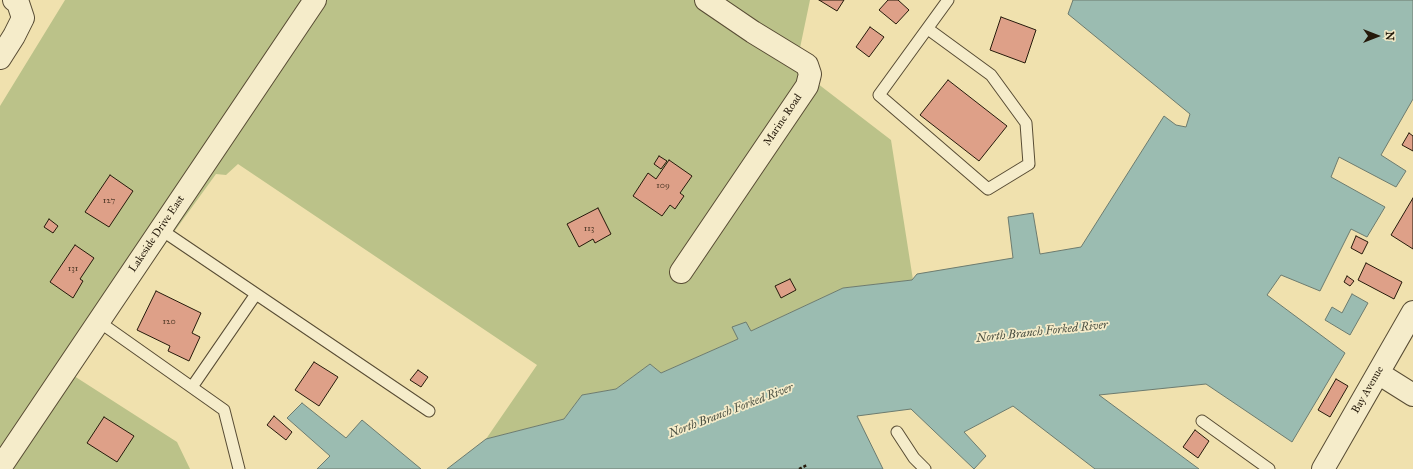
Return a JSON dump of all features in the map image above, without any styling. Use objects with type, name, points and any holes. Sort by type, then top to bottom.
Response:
[{"type":"street","name":"Lakeside Drive East","points":[[0,468],[315,0]]},
{"type":"street","name":"Marine Road","points":[[681,272],[807,86],[810,74],[807,65],[753,32],[706,0]]},
{"type":"street","points":[[0,58],[23,18],[16,1]]},
{"type":"street","name":"Bay Avenue","points":[[1323,469],[1413,312]]},
{"type":"street","points":[[1378,373],[1413,396]]},
{"type":"lane","points":[[928,29],[991,75],[1026,122],[1029,164],[988,189],[880,96],[948,0]]},
{"type":"lane","points":[[160,229],[429,411]]},
{"type":"lane","points":[[192,387],[256,294]]},
{"type":"lane","points":[[98,321],[224,410],[239,469]]},
{"type":"lane","points":[[1202,421],[1269,469]]},
{"type":"lane","points":[[897,432],[914,458],[924,469]]},
{"type":"path","points":[[799,469],[807,465]]},
{"type":"green space","points":[[65,0],[810,0],[796,67],[891,140],[913,280],[843,288],[751,331],[746,322],[738,339],[661,373],[650,364],[616,389],[582,395],[564,419],[486,439],[537,365],[238,164],[226,175],[216,174],[71,374],[177,442],[190,469],[0,469],[0,106]]},
{"type":"water","name":"North Branch Forked River","points":[[1073,0],[1413,0],[1413,99],[1381,155],[1406,171],[1396,187],[1339,157],[1331,177],[1385,207],[1367,237],[1351,229],[1320,291],[1281,275],[1267,295],[1345,353],[1292,442],[1206,384],[1099,395],[1199,469],[1095,469],[1013,406],[964,432],[986,456],[974,469],[911,409],[857,416],[883,469],[447,469],[486,439],[564,419],[582,395],[616,389],[650,364],[661,373],[738,339],[732,327],[746,322],[751,331],[843,288],[912,280],[917,274],[1013,258],[1008,217],[1033,213],[1040,254],[1081,247],[1164,116],[1176,125],[1186,127],[1190,114],[1068,14]]},
{"type":"water","points":[[1352,294],[1368,303],[1350,335],[1325,320],[1332,307],[1342,313]]},
{"type":"water","points":[[302,403],[346,438],[362,420],[421,469],[317,469],[330,456],[287,418]]},
{"type":"building","points":[[819,0],[844,0],[837,11]]},
{"type":"building","points":[[888,0],[898,0],[909,10],[896,24],[879,10]]},
{"type":"building","points":[[1001,17],[1036,30],[1025,63],[990,50]]},
{"type":"building","points":[[870,27],[884,37],[869,57],[856,47]]},
{"type":"building","points":[[948,80],[1007,126],[979,161],[920,115]]},
{"type":"building","points":[[1409,133],[1413,136],[1413,151],[1402,145]]},
{"type":"building","points":[[659,156],[667,161],[661,169],[654,164]]},
{"type":"building","points":[[669,160],[692,176],[680,193],[684,196],[675,209],[670,205],[662,216],[633,196],[648,173],[656,179]]},
{"type":"building","points":[[110,175],[133,191],[109,227],[85,212]]},
{"type":"building","points":[[1413,198],[1413,249],[1391,235]]},
{"type":"building","points":[[598,208],[611,234],[595,243],[593,239],[579,247],[567,224]]},
{"type":"building","points":[[49,219],[58,226],[53,233],[44,227]]},
{"type":"building","points":[[1356,236],[1368,242],[1362,254],[1351,248]]},
{"type":"building","points":[[75,245],[94,258],[80,279],[83,281],[73,298],[50,282]]},
{"type":"building","points":[[1366,263],[1402,282],[1394,299],[1358,280]]},
{"type":"building","points":[[1347,276],[1354,281],[1350,286],[1344,282]]},
{"type":"building","points":[[790,279],[796,290],[781,298],[775,286]]},
{"type":"building","points":[[156,291],[201,313],[192,333],[200,337],[189,361],[168,351],[170,346],[137,330]]},
{"type":"building","points":[[314,362],[338,377],[319,406],[295,390]]},
{"type":"building","points":[[418,370],[428,377],[421,387],[410,380]]},
{"type":"building","points":[[1336,379],[1348,386],[1330,417],[1318,410]]},
{"type":"building","points":[[274,416],[292,432],[286,440],[267,425]]},
{"type":"building","points":[[104,417],[134,436],[117,462],[87,443]]},
{"type":"building","points":[[1195,430],[1209,441],[1198,458],[1183,447]]}]
